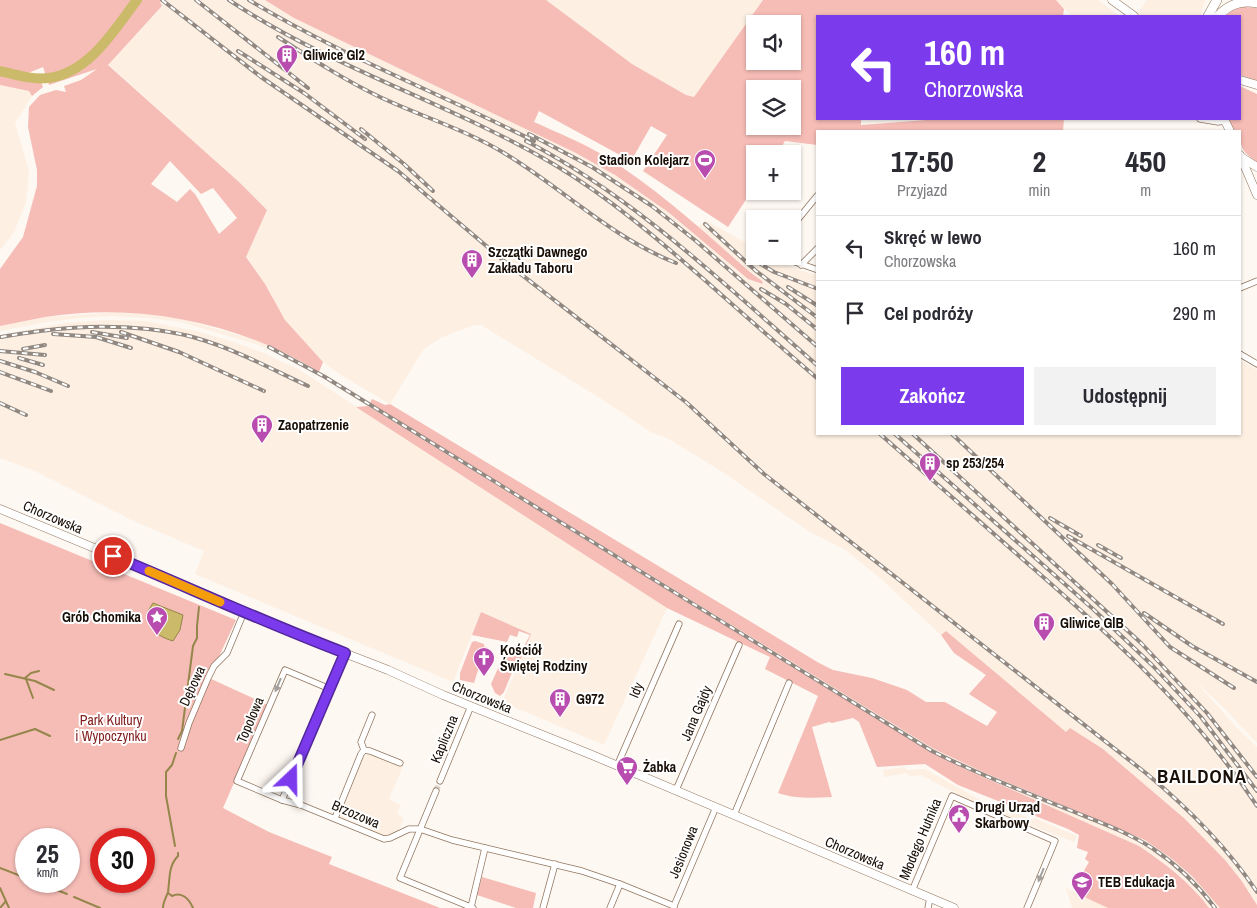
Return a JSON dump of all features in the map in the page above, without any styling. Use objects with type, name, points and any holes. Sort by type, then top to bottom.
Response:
[{"type":"main road","points":[[1112,0],[1133,15]]},
{"type":"main road","points":[[1209,15],[1217,0]]},
{"type":"main road","points":[[1219,15],[1223,10],[1238,2],[1248,1],[1257,3]]},
{"type":"main road","points":[[1241,80],[1257,85]]},
{"type":"main road","points":[[1241,158],[1257,167]]},
{"type":"main road","points":[[1241,159],[1257,195]]},
{"type":"main road","name":"Chorzowska","points":[[0,509],[676,790],[954,908]]},
{"type":"street","points":[[1206,120],[1218,122],[1225,120]]},
{"type":"street","points":[[801,215],[816,197]]},
{"type":"street","points":[[816,250],[801,265],[816,269]]},
{"type":"street","points":[[1241,288],[1257,280]]},
{"type":"street","points":[[1241,355],[1257,364]]},
{"type":"street","name":"Dębowa","points":[[181,748],[189,722],[208,678],[214,666],[227,653],[244,612]]},
{"type":"street","name":"Idy","points":[[617,766],[678,624]]},
{"type":"street","name":"Jana Gajdy","points":[[676,790],[739,645]]},
{"type":"street","points":[[282,800],[345,653]]},
{"type":"street","name":"Topolowa","points":[[282,800],[237,781],[284,670],[330,689]]},
{"type":"street","points":[[734,815],[789,683]]},
{"type":"street","name":"Kapliczna","points":[[440,781],[471,706]]},
{"type":"street","points":[[364,750],[361,742],[372,715]]},
{"type":"street","points":[[364,750],[400,763]]},
{"type":"street","points":[[334,818],[360,754],[364,750]]},
{"type":"street","points":[[436,791],[400,878],[472,908],[485,848]]},
{"type":"street","name":"Młodego Hutnika","points":[[912,891],[952,796],[1055,841],[1027,908]]},
{"type":"street","name":"Brzozowa","points":[[282,800],[301,805],[384,839],[408,829],[420,829]]},
{"type":"street","name":"Jesionowa","points":[[674,907],[716,807]]},
{"type":"street","points":[[420,829],[444,838],[582,871],[620,884],[674,907]]},
{"type":"street","points":[[544,908],[555,864]]},
{"type":"street","points":[[610,908],[620,884]]},
{"type":"street","points":[[928,908],[930,898]]},
{"type":"shaded area","points":[[162,0],[265,0],[294,18],[526,128],[615,175],[668,212],[748,279],[763,283],[698,227],[705,220],[746,243],[746,265],[788,265],[816,275],[816,435],[1241,435],[1241,361],[1257,370],[1257,743],[1193,679],[1257,747],[1257,905],[1225,860],[1185,819],[1103,749],[1066,733],[946,631],[941,635],[880,578],[847,551],[810,532],[724,473],[669,439],[651,432],[605,401],[481,325],[474,325],[440,338],[423,350],[390,404],[323,362],[285,320],[265,284],[246,256],[267,210],[239,182],[108,64],[162,7],[160,2]]},
{"type":"shaded area","points":[[546,0],[763,0],[752,15],[746,15],[746,24],[694,97],[686,95],[632,64]]},
{"type":"shaded area","points":[[1056,0],[1098,0],[1118,15],[1071,15]]},
{"type":"shaded area","points":[[1147,0],[1205,0],[1201,15],[1137,14]]},
{"type":"shaded area","points":[[0,85],[29,91],[32,96],[15,123],[29,171],[26,202],[14,232],[0,250]]},
{"type":"shaded area","points":[[108,313],[148,314],[182,319],[258,341],[303,361],[934,749],[983,772],[1145,840],[1172,858],[1192,876],[1220,908],[1209,908],[1181,876],[1139,846],[931,752],[368,406],[279,354],[256,344],[181,322],[148,318],[108,316],[79,318],[0,331],[0,326],[46,317]]},
{"type":"shaded area","points":[[106,320],[145,321],[196,331],[237,343],[298,369],[667,608],[604,745],[502,702],[531,634],[481,612],[453,682],[195,574],[204,551],[136,522],[35,471],[0,458],[0,335],[65,323]]},
{"type":"shaded area","points":[[153,603],[183,615],[180,630],[173,641],[155,631],[148,611]]},
{"type":"shaded area","points":[[369,752],[403,766],[389,799],[401,805],[397,814],[404,818],[398,831],[386,836],[370,830],[369,826],[349,817],[345,819],[339,817],[361,760]]},
{"type":"shaded area","points":[[905,767],[906,770],[925,769],[984,802],[1033,820],[1034,818],[1077,836],[1074,842],[1033,826],[1030,827],[969,802],[970,800],[931,781],[931,779],[923,777],[924,775],[910,776],[906,773],[884,777],[883,770]]},
{"type":"shaded area","name":"TEB Edukacja","points":[[1066,888],[1080,895],[1108,908],[1072,908]]},
{"type":"green space","points":[[0,0],[162,0],[160,2],[162,6],[108,65],[239,182],[267,210],[246,257],[265,284],[285,320],[323,362],[319,372],[256,340],[187,320],[116,312],[80,313],[45,317],[0,326],[0,269],[23,237],[37,186],[37,170],[28,127],[29,107],[40,95],[56,90],[66,92],[64,86],[81,80],[97,69],[49,85],[43,67],[28,73],[0,67]],"holes":[[[170,161],[201,194],[213,188],[237,218],[219,234],[190,189],[177,202],[151,184]]]},
{"type":"green space","points":[[265,0],[546,0],[632,64],[686,95],[694,97],[746,24],[746,70],[801,70],[801,15],[752,15],[763,0],[1056,0],[1064,9],[1063,15],[816,15],[816,120],[861,120],[861,125],[927,120],[1064,120],[1063,130],[816,130],[816,145],[785,141],[783,145],[746,145],[746,200],[728,227],[643,171],[667,135],[651,126],[631,161],[539,111],[534,122],[589,147],[625,169],[680,212],[762,281],[763,284],[748,279],[668,212],[615,175],[576,153],[294,18]]},
{"type":"green space","points":[[1235,6],[1257,8],[1257,81],[1241,75],[1241,15],[1223,15]]},
{"type":"green space","points":[[0,74],[29,81],[40,80],[43,87],[32,96],[29,91],[0,85]]},
{"type":"green space","points":[[1241,86],[1257,94],[1257,162],[1243,150],[1241,130],[1233,130],[1228,120],[1241,120]]},
{"type":"green space","points":[[372,399],[385,405],[390,404],[819,663],[833,670],[872,678],[907,690],[926,702],[945,702],[987,726],[997,712],[969,694],[986,675],[954,653],[941,635],[946,631],[1066,732],[1070,728],[1103,749],[1185,819],[1225,860],[1241,880],[1257,908],[1220,908],[1192,876],[1171,858],[1145,840],[983,772],[934,749],[370,403]]},
{"type":"green space","points":[[368,406],[931,752],[1139,846],[1177,874],[1209,908],[1108,908],[1080,895],[1080,878],[1089,862],[1085,859],[1088,852],[1077,848],[1079,835],[958,785],[925,764],[877,767],[859,722],[853,718],[812,727],[832,797],[811,798],[778,793],[818,696],[765,669],[770,657],[667,608],[356,407]]},
{"type":"green space","name":"Park Kultury i Wypoczynku","points":[[0,523],[236,620],[209,678],[268,705],[223,808],[269,832],[332,857],[329,864],[440,908],[0,908]]},
{"type":"green space","points":[[481,612],[531,634],[520,661],[517,660],[504,692],[500,696],[495,693],[491,684],[504,655],[515,658],[503,652],[505,648],[518,653],[522,650],[530,635],[519,631],[517,637],[510,635],[507,642],[472,635]]},
{"type":"green space","points":[[472,642],[484,644],[488,648],[481,664],[485,665],[481,671],[478,670],[474,683],[460,680],[460,673]]},
{"type":"green space","points":[[482,877],[536,893],[533,908],[516,908],[477,895]]},
{"type":"waterway","points":[[0,71],[24,77],[49,78],[77,68],[100,48],[137,0]]},
{"type":"waterway","points":[[178,739],[182,731],[193,646],[197,638],[199,607]]},
{"type":"waterway","points":[[25,678],[31,673],[39,671]]},
{"type":"waterway","points":[[5,674],[35,681],[54,690]]},
{"type":"waterway","points":[[26,679],[33,698]]},
{"type":"waterway","points":[[0,740],[35,729],[50,736]]},
{"type":"waterway","points":[[175,846],[166,796],[166,772],[172,765],[176,753]]},
{"type":"waterway","points":[[163,908],[168,892],[172,864],[178,853]]},
{"type":"waterway","points":[[0,868],[15,874]]},
{"type":"waterway","points":[[0,888],[9,908]]},
{"type":"waterway","points":[[168,893],[172,896],[182,895],[193,908]]},
{"type":"waterway","points":[[74,897],[100,908]]},
{"type":"waterway","points":[[0,908],[6,901]]},
{"type":"tunnel","points":[[436,791],[440,781]]},
{"type":"railway","points":[[162,0],[261,77],[398,171],[504,261],[687,403],[764,474],[1147,774],[1178,801],[1220,844],[1257,892]]},
{"type":"railway","points":[[196,0],[308,88]]},
{"type":"railway","points":[[229,0],[308,46],[474,123],[555,165],[615,205],[652,235],[816,377]]},
{"type":"railway","points":[[249,0],[283,20],[354,56],[534,141]]},
{"type":"railway","points":[[278,37],[369,91],[490,145],[630,240],[676,263]]},
{"type":"railway","points":[[238,51],[304,93],[365,139]]},
{"type":"railway","points":[[361,129],[404,164],[433,191]]},
{"type":"railway","points":[[529,134],[592,167],[652,206],[696,241],[816,345]]},
{"type":"railway","points":[[526,141],[605,189],[642,216],[714,274],[816,364]]},
{"type":"railway","points":[[705,224],[756,271],[816,316]]},
{"type":"railway","points":[[762,265],[774,272],[816,288]]},
{"type":"railway","points":[[788,287],[816,305]]},
{"type":"railway","points":[[761,289],[786,304],[816,328]]},
{"type":"railway","points":[[1,337],[38,331],[91,327],[166,331],[190,336],[225,348],[308,386]]},
{"type":"railway","points":[[92,332],[127,338]]},
{"type":"railway","points":[[121,332],[179,352],[264,391]]},
{"type":"railway","points":[[53,334],[96,337],[131,348]]},
{"type":"railway","points":[[23,349],[45,345]]},
{"type":"railway","points":[[269,347],[325,377],[932,751],[1142,842],[1161,854],[1186,875],[1215,908]]},
{"type":"railway","points":[[0,351],[45,355]]},
{"type":"railway","points":[[19,358],[43,365]]},
{"type":"railway","points":[[0,361],[35,372],[68,386]]},
{"type":"railway","points":[[0,372],[51,391]]},
{"type":"railway","points":[[0,403],[26,415]]},
{"type":"railway","points":[[881,435],[1125,651],[1208,739],[1257,806]]},
{"type":"railway","points":[[896,435],[1093,609],[1152,665],[1201,717],[1257,791]]},
{"type":"railway","points":[[914,435],[1141,643],[1207,713],[1257,777]]},
{"type":"railway","points":[[953,435],[1112,584],[1170,647],[1234,688]]},
{"type":"railway","points":[[1050,518],[1081,536]]},
{"type":"railway","points":[[1068,536],[1223,624]]},
{"type":"railway","points":[[1098,545],[1121,558]]},
{"type":"railway","points":[[1144,613],[1192,646],[1257,682]]},
{"type":"slow traffic","points":[[149,571],[220,602]]},
{"type":"place","name":"Gliwice Gl2","points":[[287,74]]},
{"type":"place","name":"Stadion Kolejarz","points":[[705,179]]},
{"type":"place","name":"Szczątki Dawnego Zakładu Taboru","points":[[472,279]]},
{"type":"place","name":"Zaopatrzenie","points":[[262,444]]},
{"type":"place","name":"sp 253/254","points":[[930,482]]},
{"type":"place","name":"Grób Chomika","points":[[157,636]]},
{"type":"place","name":"Gliwice GlB","points":[[1044,642]]},
{"type":"place","name":"Kościół Świętej Rodziny","points":[[484,677]]},
{"type":"place","name":"G972","points":[[560,718]]},
{"type":"place","name":"Żabka","points":[[627,786]]},
{"type":"place","name":"Drugi Urząd Skarbowy","points":[[959,834]]},
{"type":"place","name":"TEB Edukacja","points":[[1082,901]]},
{"type":"district","name":"BAILDONA","points":[[1202,776]]},
{"type":"route","points":[[113,556],[345,653],[291,779]]}]
